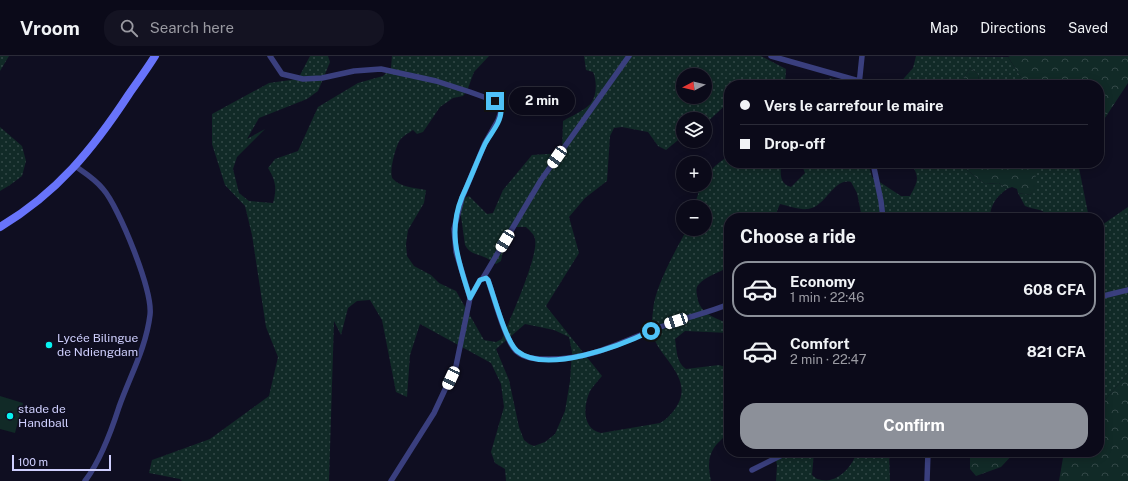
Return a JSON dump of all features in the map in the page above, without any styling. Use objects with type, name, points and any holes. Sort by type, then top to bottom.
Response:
[{"type":"street","points":[[0,227],[40,200],[75,166],[102,134],[155,56]]},
{"type":"street","points":[[270,56],[282,74],[303,79],[322,78],[354,71],[381,69],[436,81],[495,101],[500,106],[501,112],[498,120],[485,144],[462,198],[454,229],[456,252],[470,298]]},
{"type":"street","points":[[391,481],[434,413],[456,366],[470,298],[541,180],[628,56]]},
{"type":"street","points":[[771,56],[849,80]]},
{"type":"street","points":[[859,80],[862,56]]},
{"type":"street","points":[[75,166],[97,182],[111,200],[141,271],[150,308],[147,331],[136,367],[111,431],[92,471],[85,481]]},
{"type":"street","points":[[874,168],[882,213]]},
{"type":"street","points":[[483,278],[488,280],[509,339],[516,351],[531,359],[556,359],[590,354],[611,348],[665,325],[724,306]]},
{"type":"street","points":[[1104,296],[1128,290]]},
{"type":"street","points":[[752,470],[778,457]]},
{"type":"street","points":[[927,481],[928,457]]},
{"type":"green space","points":[[0,56],[9,56],[0,71]]},
{"type":"green space","points":[[310,56],[328,56],[330,62],[318,91],[307,99],[259,118],[247,139],[265,129],[237,157],[233,169],[239,193],[249,201],[273,203],[275,185],[268,168],[275,159],[298,151],[318,107],[358,83],[383,76],[391,68],[392,56],[489,56],[474,72],[467,91],[463,96],[453,98],[440,107],[423,132],[417,134],[413,130],[400,140],[395,153],[391,172],[393,179],[396,182],[408,187],[426,190],[424,203],[408,230],[406,244],[407,256],[414,266],[431,275],[439,283],[456,291],[484,340],[496,342],[502,339],[523,289],[533,259],[535,239],[533,234],[526,227],[514,227],[506,237],[501,261],[496,264],[487,258],[471,252],[465,245],[460,209],[464,198],[469,196],[487,214],[493,213],[503,190],[532,155],[562,153],[563,121],[589,105],[593,100],[595,92],[596,84],[593,72],[586,70],[584,56],[761,56],[786,69],[785,80],[724,80],[724,107],[712,118],[712,112],[676,112],[676,142],[666,150],[658,146],[648,132],[622,127],[614,128],[610,136],[607,181],[585,198],[569,217],[579,253],[546,306],[602,376],[590,391],[585,410],[587,422],[590,427],[601,433],[660,423],[675,409],[680,398],[682,388],[679,379],[675,370],[657,345],[653,336],[652,324],[654,302],[661,280],[683,236],[712,236],[712,200],[696,200],[699,192],[712,192],[712,169],[724,159],[724,168],[781,168],[783,182],[791,187],[805,173],[803,168],[869,168],[872,177],[901,196],[910,196],[917,180],[914,168],[964,168],[985,184],[999,183],[1007,189],[995,201],[990,213],[861,213],[857,193],[851,182],[845,182],[834,188],[820,203],[808,209],[794,208],[780,204],[777,213],[724,213],[724,269],[702,281],[698,285],[696,291],[698,301],[704,311],[724,322],[724,333],[685,331],[675,339],[680,363],[686,369],[719,365],[724,366],[724,437],[717,443],[709,459],[711,481],[506,481],[505,469],[495,463],[491,452],[504,407],[501,384],[491,363],[420,324],[410,355],[407,397],[396,392],[382,320],[370,300],[357,301],[348,308],[341,335],[334,321],[329,481],[182,481],[180,479],[149,473],[152,460],[210,439],[269,396],[278,357],[266,327],[252,235],[245,206],[225,185],[212,144],[212,114],[269,83],[298,79]],"holes":[[[525,324],[554,330],[569,337],[572,352],[570,381],[565,411],[555,434],[545,442],[534,446],[524,440],[519,427],[509,380],[496,349]]]},
{"type":"green space","points":[[916,56],[1008,57],[1023,80],[979,80],[978,74],[970,68],[962,80],[902,80],[913,68]]},
{"type":"green space","points":[[1128,56],[1128,83],[1104,119],[1104,80],[1023,80],[1008,57]]},
{"type":"green space","points":[[970,68],[978,74],[979,80],[962,80]]},
{"type":"green space","points":[[0,127],[22,146],[26,161],[22,176],[0,191]]},
{"type":"green space","points":[[964,168],[1035,168],[1037,187],[1030,195],[1018,193],[1017,189],[1012,187],[1007,189],[999,183],[985,184]]},
{"type":"green space","points":[[1034,168],[1079,168],[1088,213],[1046,213],[1025,206],[1018,193],[1030,195],[1036,187]]},
{"type":"green space","points":[[1128,207],[1128,373],[1104,401],[1104,224]]},
{"type":"green space","points":[[1128,373],[1128,481],[1059,481],[1063,457],[1104,457],[1104,401]]},
{"type":"green space","name":"stade de Handball","points":[[0,396],[23,403],[15,433],[0,429]]},
{"type":"green space","points":[[775,457],[814,457],[812,475],[817,479],[830,480],[843,473],[855,457],[889,457],[890,481],[776,481],[777,465]]},
{"type":"green space","points":[[970,457],[1010,457],[1001,467],[976,476],[970,469]]},
{"type":"place","name":"Lycée Bilingue de Ndiengdam","points":[[49,345]]},
{"type":"place","name":"stade de Handball","points":[[10,416]]},
{"type":"route","points":[[495,101],[500,106],[501,112],[485,144],[462,198],[454,229],[456,252],[470,298],[480,280],[486,278],[499,308],[509,339],[516,351],[531,359],[556,359],[583,356],[611,348],[638,338],[651,331]]}]
